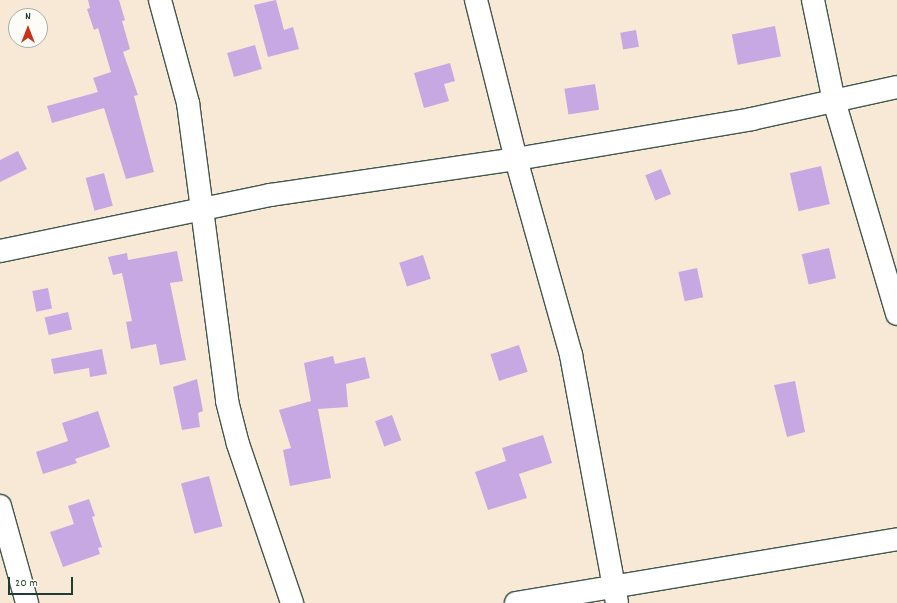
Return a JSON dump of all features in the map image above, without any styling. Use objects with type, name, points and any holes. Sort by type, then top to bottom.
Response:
[{"type":"street","points":[[160,0],[188,103],[227,401],[238,444],[292,603]]},
{"type":"street","points":[[476,0],[516,159],[571,355],[615,595]]},
{"type":"street","points":[[813,0],[834,101],[897,314]]},
{"type":"street","points":[[0,251],[270,195],[516,159],[752,119],[897,87]]},
{"type":"street","points":[[0,506],[27,603]]},
{"type":"street","points":[[516,603],[615,595],[897,539]]},
{"type":"building","points":[[88,0],[119,0],[125,20],[122,21],[130,49],[123,52],[138,95],[134,96],[154,172],[126,179],[104,108],[52,123],[47,106],[98,92],[93,78],[111,72],[98,28],[94,30],[87,9],[90,8]]},
{"type":"building","points":[[276,0],[284,30],[293,27],[299,49],[268,57],[254,5]]},
{"type":"building","points":[[775,26],[781,56],[738,65],[732,34]]},
{"type":"building","points":[[636,30],[639,47],[623,50],[620,33]]},
{"type":"building","points":[[255,45],[262,69],[234,77],[227,53]]},
{"type":"building","points":[[450,63],[455,81],[444,84],[449,101],[424,108],[414,73]]},
{"type":"building","points":[[595,84],[599,110],[568,115],[564,89]]},
{"type":"building","points":[[18,151],[27,169],[0,182],[0,160]]},
{"type":"building","points":[[821,166],[830,204],[799,211],[790,173]]},
{"type":"building","points":[[661,169],[671,194],[655,200],[645,175]]},
{"type":"building","points":[[104,173],[113,206],[94,211],[86,178]]},
{"type":"building","points":[[829,248],[836,278],[809,285],[802,254]]},
{"type":"building","points":[[177,251],[183,281],[170,283],[186,360],[160,365],[156,344],[131,349],[126,322],[132,321],[122,273],[113,275],[108,257],[127,253],[128,260]]},
{"type":"building","points":[[423,255],[431,279],[407,287],[399,263]]},
{"type":"building","points":[[697,268],[703,297],[685,301],[678,272]]},
{"type":"building","points":[[48,288],[52,309],[36,312],[32,291]]},
{"type":"building","points":[[68,312],[72,330],[49,335],[45,317]]},
{"type":"building","points":[[519,345],[528,372],[499,381],[490,354]]},
{"type":"building","points":[[102,349],[107,374],[90,377],[89,368],[54,374],[51,359]]},
{"type":"building","points":[[333,356],[335,364],[365,357],[370,378],[346,384],[348,407],[318,409],[331,478],[290,486],[283,450],[291,448],[279,410],[311,401],[304,363]]},
{"type":"building","points":[[197,379],[203,411],[198,413],[200,427],[182,430],[173,387]]},
{"type":"building","points":[[795,381],[805,432],[787,437],[774,385]]},
{"type":"building","points":[[98,411],[110,447],[75,459],[77,463],[43,474],[36,452],[68,441],[62,423]]},
{"type":"building","points":[[392,415],[401,440],[384,447],[375,421]]},
{"type":"building","points":[[543,435],[552,463],[519,474],[527,498],[488,510],[475,472],[506,461],[502,448]]},
{"type":"building","points":[[209,476],[222,526],[194,534],[181,484]]},
{"type":"building","points":[[89,499],[95,516],[92,517],[102,547],[98,548],[100,554],[63,567],[50,532],[74,524],[68,506]]}]
